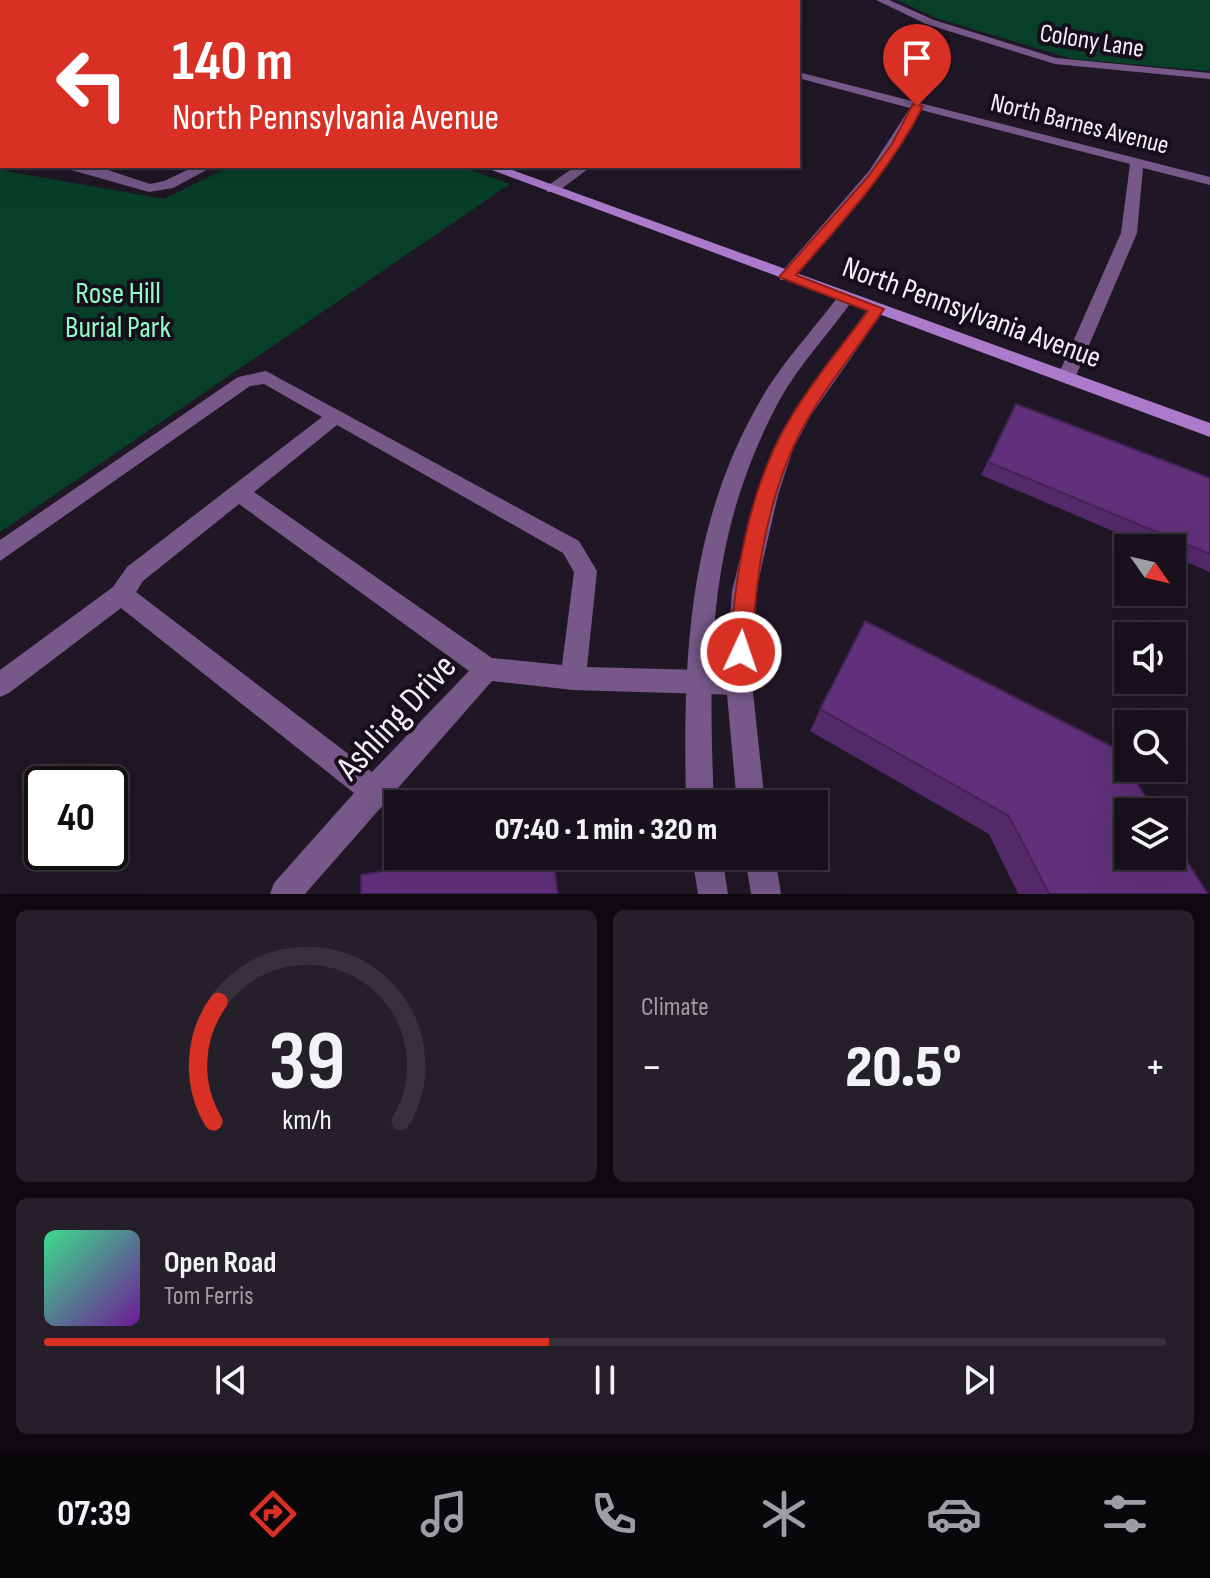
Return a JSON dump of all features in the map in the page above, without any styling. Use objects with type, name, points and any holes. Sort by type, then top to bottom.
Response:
[{"type":"main road","name":"North Pennsylvania Avenue","points":[[494,168],[1210,430]]},
{"type":"street","name":"Colony Lane","points":[[881,0],[930,22],[1055,61],[1210,76]]},
{"type":"street","name":"North Barnes Avenue","points":[[800,76],[1210,181]]},
{"type":"street","points":[[786,277],[871,181],[897,144],[917,106]]},
{"type":"street","points":[[1066,378],[1129,233],[1137,162]]},
{"type":"street","points":[[75,168],[108,174],[149,188],[168,185],[203,168]]},
{"type":"street","points":[[552,189],[582,168]]},
{"type":"street","points":[[700,790],[696,681],[707,567],[716,523],[730,480],[771,398],[846,298]]},
{"type":"street","points":[[750,790],[739,683],[744,591],[767,495],[783,449],[803,412],[877,309]]},
{"type":"street","points":[[0,552],[245,381],[266,377],[571,547],[586,571],[573,678]]},
{"type":"street","points":[[0,685],[121,594],[135,574],[336,416]]},
{"type":"street","points":[[238,492],[487,669]]},
{"type":"street","points":[[121,594],[374,791]]},
{"type":"street","name":"Ashling Drive","points":[[285,894],[374,791],[487,669],[573,678],[739,683]]},
{"type":"street","points":[[709,870],[713,894]]},
{"type":"street","points":[[762,870],[766,894]]},
{"type":"green space","points":[[898,0],[1210,0],[1210,71],[1073,59],[936,18]]},
{"type":"green space","name":"Rose Hill Burial Park","points":[[227,168],[465,168],[510,184],[0,532],[0,170],[164,199]]},
{"type":"building","points":[[1016,404],[1210,478],[1210,554],[1186,544],[1186,534],[1162,534],[988,462]]},
{"type":"building","points":[[865,621],[1114,747],[1114,782],[1136,782],[1146,798],[1114,798],[1114,870],[1186,870],[1186,860],[1208,894],[1049,894],[1009,816],[820,709]]},
{"type":"building","points":[[388,870],[555,870],[558,894],[361,894],[361,875]]},
{"type":"route","points":[[741,652],[744,591],[767,495],[783,449],[803,412],[877,309],[786,277],[871,181],[897,144],[917,106]]}]
